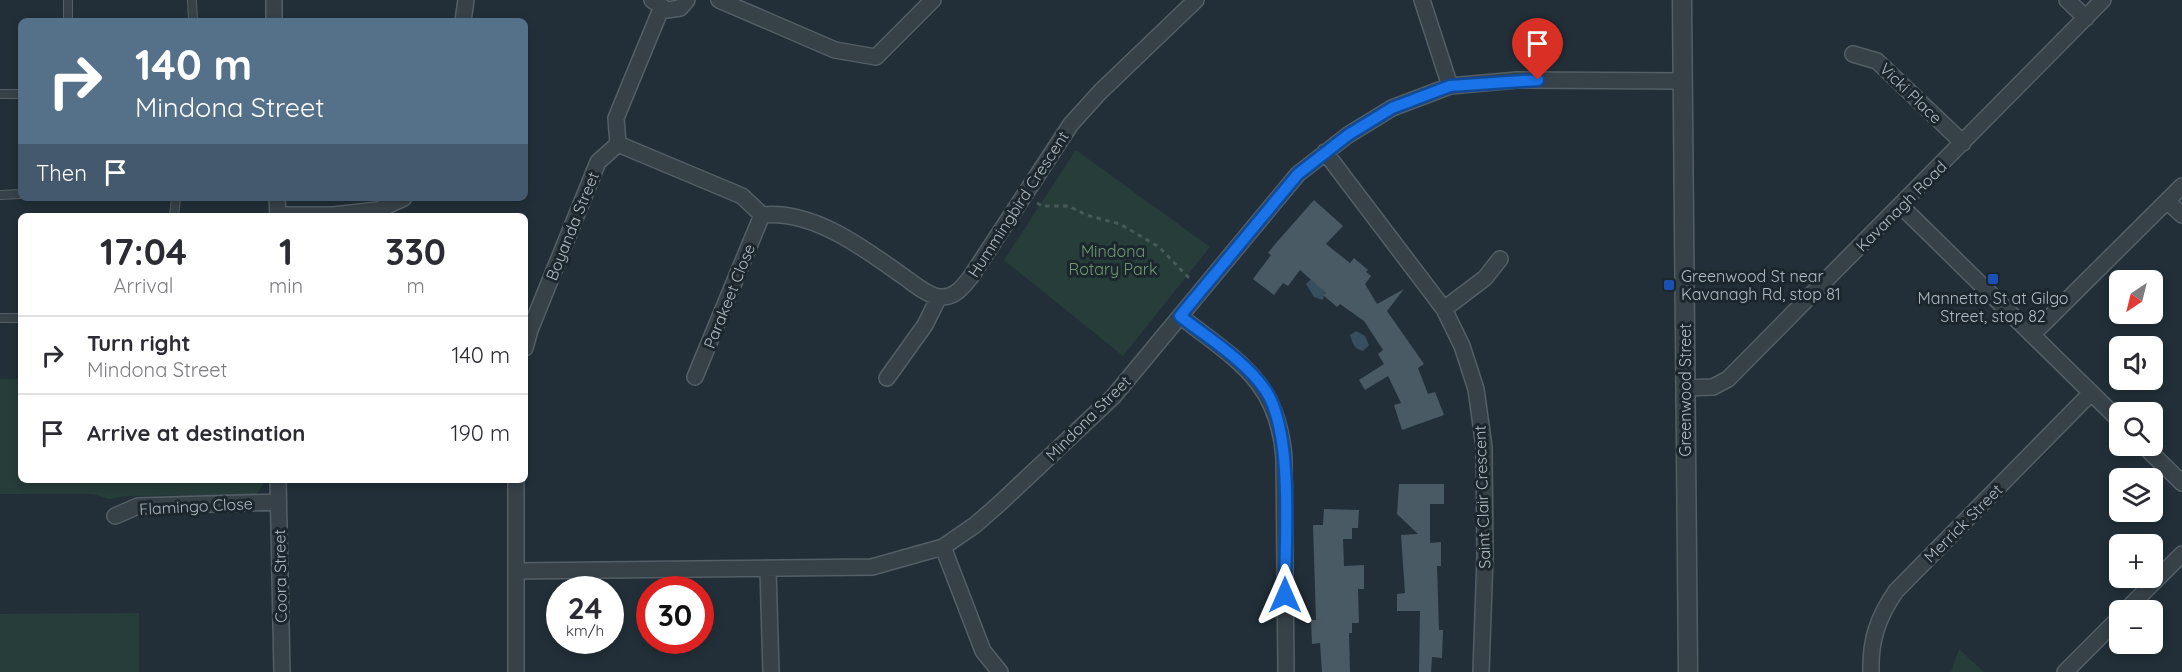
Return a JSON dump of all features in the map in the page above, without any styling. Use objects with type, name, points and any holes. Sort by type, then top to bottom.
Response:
[{"type":"street","points":[[274,0],[274,18]]},
{"type":"street","points":[[463,18],[466,0]]},
{"type":"street","points":[[687,0],[674,10],[656,4],[616,118],[618,144],[742,196],[762,215],[790,215],[834,232],[861,247],[921,289],[939,297],[925,326],[887,378]]},
{"type":"street","points":[[719,0],[835,50],[876,57],[933,0]]},
{"type":"street","name":"Hummingbird Crescent","points":[[939,297],[958,293],[970,278],[1071,124],[1100,92],[1196,0]]},
{"type":"street","points":[[1422,0],[1450,86]]},
{"type":"street","name":"Greenwood Street","points":[[1682,0],[1688,672]]},
{"type":"street","points":[[2067,0],[2086,18]]},
{"type":"street","name":"Kavanagh Road","points":[[1685,388],[1713,387],[1728,379],[2103,0]]},
{"type":"street","name":"Vicki Place","points":[[1853,54],[1877,61],[1963,142]]},
{"type":"street","name":"Mindona Street","points":[[516,571],[768,570],[872,567],[943,547],[975,525],[998,505],[1113,397],[1264,212],[1298,174],[1325,152],[1392,108],[1450,86],[1517,80],[1683,81]]},
{"type":"street","name":"Boyanda Street","points":[[528,337],[598,162],[618,144]]},
{"type":"street","name":"Saint Clair Crescent","points":[[1325,152],[1443,309],[1462,346],[1476,389],[1484,447],[1485,556],[1481,672]]},
{"type":"street","points":[[2032,334],[2182,186]]},
{"type":"street","points":[[351,213],[378,210],[398,201]]},
{"type":"street","points":[[2167,201],[2182,215]]},
{"type":"street","points":[[1901,206],[2109,410]]},
{"type":"street","name":"Parakeet Close","points":[[695,377],[762,215]]},
{"type":"street","points":[[1443,309],[1485,278],[1500,260]]},
{"type":"street","points":[[1180,316],[1237,361],[1265,390],[1276,410],[1282,433],[1284,458],[1286,672]]},
{"type":"street","name":"Merrick Street","points":[[1871,672],[1873,635],[1882,610],[1896,591],[2091,393]]},
{"type":"street","points":[[2154,456],[2182,483]]},
{"type":"street","name":"Coora Street","points":[[278,483],[282,672]]},
{"type":"street","points":[[516,483],[516,672]]},
{"type":"street","name":"Flamingo Close","points":[[116,516],[138,506],[278,502]]},
{"type":"street","points":[[943,547],[983,651],[1000,672]]},
{"type":"street","points":[[2136,600],[2182,554]]},
{"type":"street","points":[[768,570],[771,672]]},
{"type":"street","points":[[2065,672],[2109,628]]},
{"type":"lane","points":[[68,0],[68,18]]},
{"type":"lane","points":[[192,0],[193,18]]},
{"type":"lane","points":[[0,94],[18,94]]},
{"type":"lane","points":[[0,195],[18,194]]},
{"type":"lane","points":[[0,318],[18,318]]},
{"type":"path","points":[[1025,196],[1042,206],[1069,206],[1086,215],[1120,224],[1159,247],[1190,279]]},
{"type":"green space","name":"Mindona Rotary Park","points":[[1076,150],[1210,247],[1123,356],[1004,260]]},
{"type":"green space","points":[[0,379],[18,379],[18,483],[263,483],[256,495],[127,496],[109,499],[93,494],[0,494]]},
{"type":"green space","points":[[139,613],[139,672],[0,672],[0,614]]},
{"type":"green space","points":[[1959,649],[1984,672],[1951,672]]},
{"type":"water","points":[[1311,279],[1325,292],[1323,300],[1314,297],[1306,284]]},
{"type":"water","points":[[1356,331],[1365,336],[1369,345],[1363,351],[1352,341],[1350,335]]},
{"type":"building","points":[[1314,200],[1343,226],[1326,244],[1350,263],[1354,258],[1368,270],[1366,272],[1371,276],[1365,284],[1377,304],[1404,289],[1387,311],[1424,364],[1418,368],[1428,394],[1435,392],[1444,415],[1402,430],[1394,405],[1401,403],[1388,376],[1365,390],[1359,380],[1384,364],[1378,354],[1383,350],[1364,321],[1340,304],[1337,307],[1323,295],[1326,293],[1300,270],[1288,286],[1283,283],[1274,295],[1253,279],[1271,255],[1268,253]]},
{"type":"building","points":[[1399,484],[1444,484],[1444,504],[1430,504],[1430,543],[1441,542],[1441,566],[1437,566],[1439,630],[1443,630],[1442,658],[1432,657],[1431,672],[1419,672],[1420,611],[1397,611],[1397,594],[1405,593],[1401,535],[1418,534],[1397,514]]},
{"type":"building","points":[[1324,509],[1359,510],[1358,528],[1352,528],[1352,539],[1343,539],[1344,566],[1364,565],[1364,589],[1358,589],[1359,623],[1352,623],[1352,633],[1349,633],[1350,672],[1322,672],[1320,643],[1312,644],[1311,620],[1316,620],[1313,525],[1323,525]]},
{"type":"place","name":"Mannetto St at Gilgo Street, stop 82","points":[[1993,279]]},
{"type":"place","name":"Greenwood St near Kavanagh Rd, stop 81","points":[[1669,285]]},
{"type":"route","points":[[1285,595],[1284,458],[1282,433],[1276,410],[1265,390],[1237,361],[1180,316],[1264,212],[1298,174],[1348,135],[1392,108],[1450,86],[1538,80]]}]
